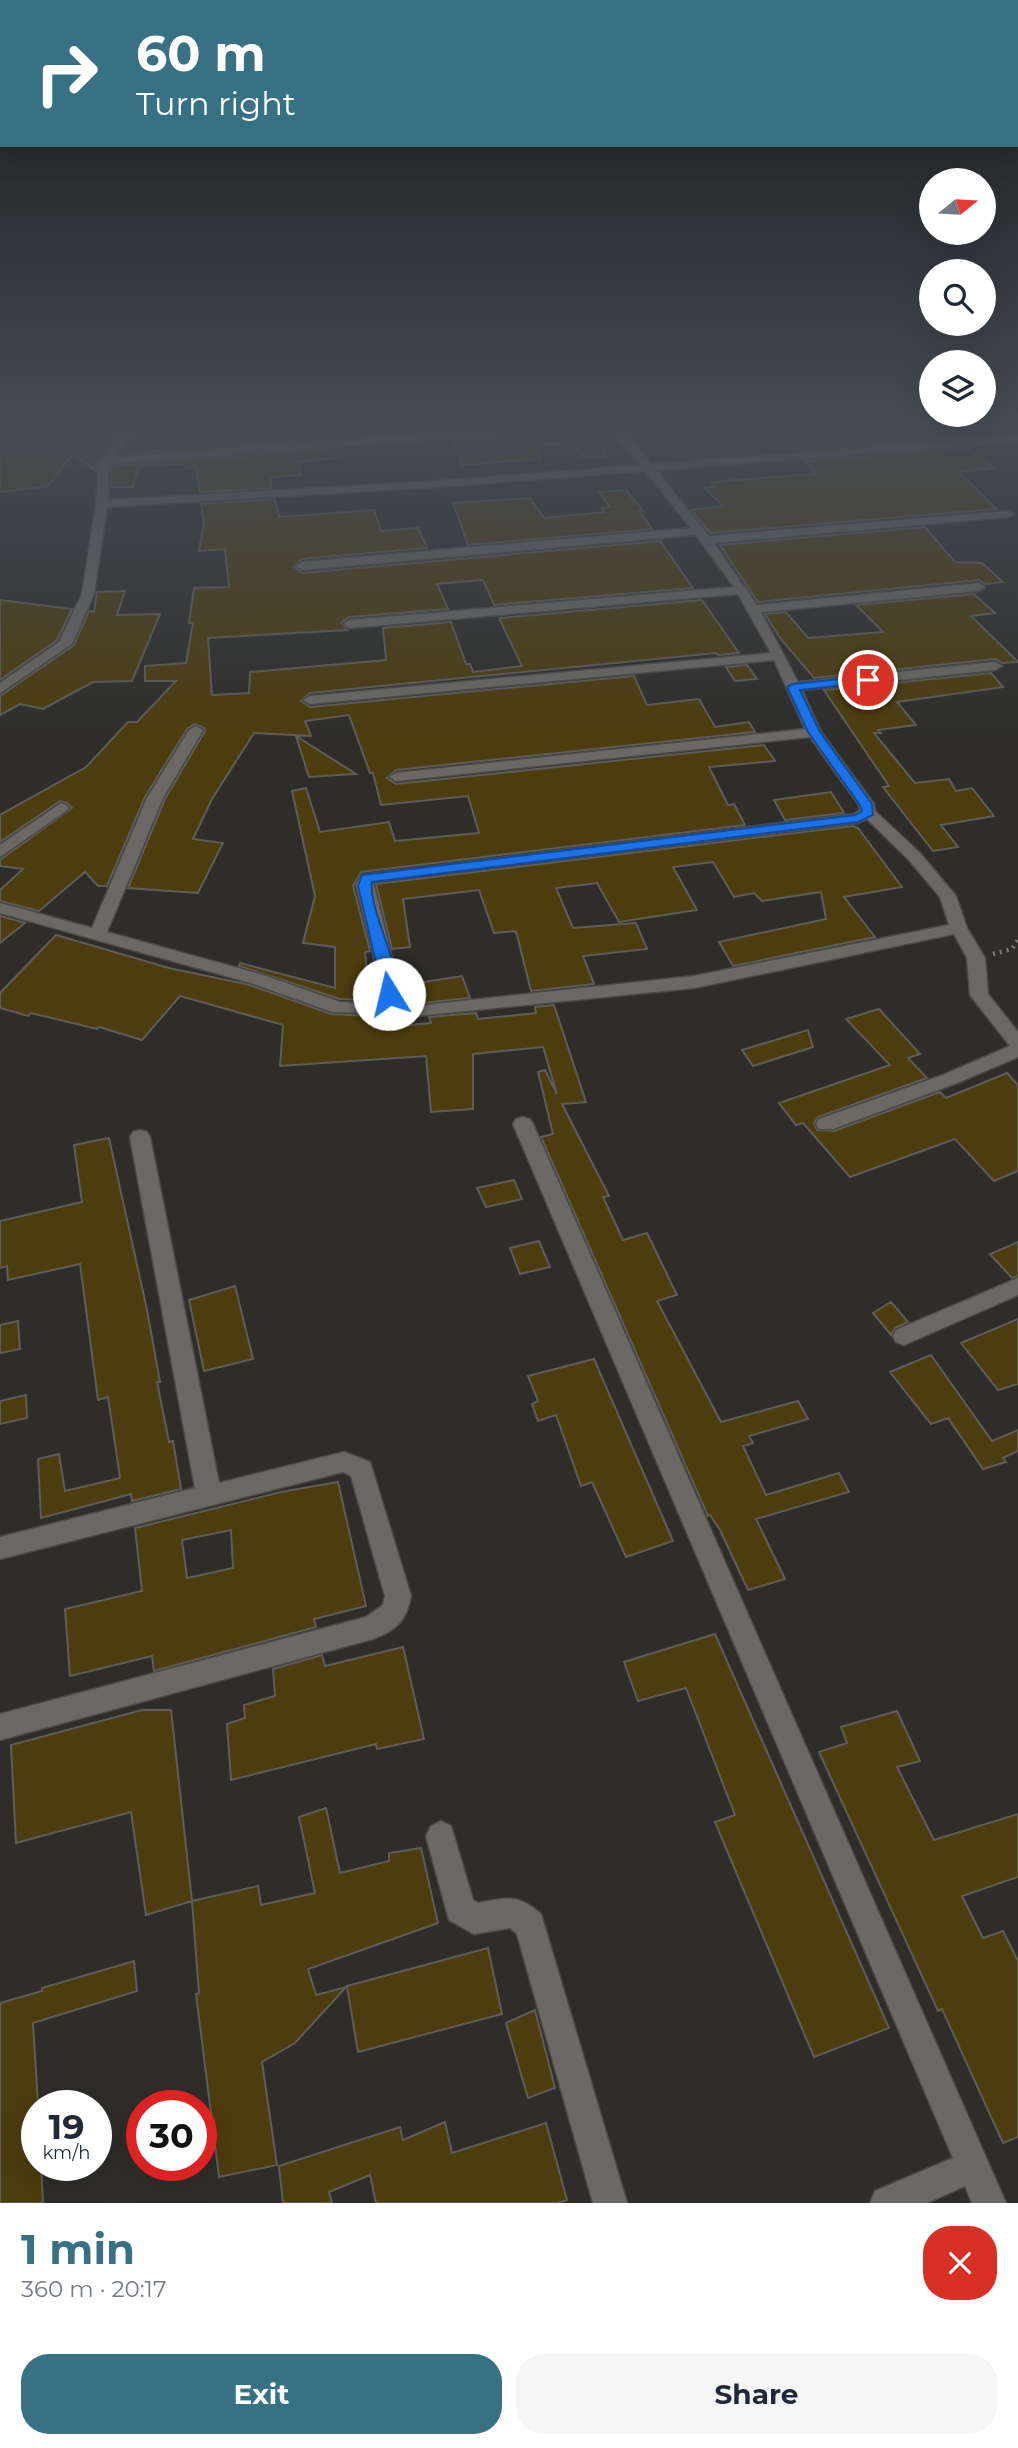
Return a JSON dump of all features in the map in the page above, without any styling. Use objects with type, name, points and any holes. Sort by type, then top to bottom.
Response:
[{"type":"street","points":[[0,689],[65,644],[88,594],[98,530]]},
{"type":"street","points":[[697,530],[742,590],[779,656],[814,732],[869,812],[914,856],[948,896],[959,928],[976,958],[979,995],[1018,1044]]},
{"type":"street","points":[[302,566],[788,530]]},
{"type":"street","points":[[752,609],[979,587]]},
{"type":"street","points":[[349,624],[742,590]]},
{"type":"street","points":[[310,700],[779,656]]},
{"type":"street","points":[[793,687],[995,666]]},
{"type":"street","points":[[97,936],[155,798],[196,730]]},
{"type":"street","points":[[397,777],[814,732]]},
{"type":"street","points":[[0,852],[61,808]]},
{"type":"street","points":[[0,908],[257,979],[338,1009],[354,1010],[377,1005],[389,994],[387,974],[364,886],[367,878],[858,818],[869,812]]},
{"type":"street","points":[[377,1005],[387,1013],[407,1013],[694,982],[959,928]]},
{"type":"street","points":[[826,1124],[950,1079],[1018,1050]]},
{"type":"street","points":[[523,1124],[989,2203]]},
{"type":"street","points":[[141,1136],[209,1496]]},
{"type":"street","points":[[904,1336],[1018,1286]]},
{"type":"street","points":[[0,1548],[344,1462],[361,1469],[398,1596],[395,1612],[373,1627],[0,1727]]},
{"type":"street","points":[[441,1836],[460,1909],[474,1919],[515,1912],[530,1925],[610,2203]]},
{"type":"street","points":[[887,2203],[972,2166]]},
{"type":"path","points":[[976,958],[1012,949],[1018,940]]},
{"type":"building","points":[[203,530],[419,530],[427,548],[302,559],[294,567],[302,573],[660,541],[693,588],[494,605],[483,580],[437,584],[448,609],[349,617],[341,623],[347,630],[208,638],[212,695],[249,693],[250,672],[386,660],[383,628],[451,622],[466,664],[470,664],[473,672],[522,666],[499,618],[702,600],[739,653],[716,653],[310,693],[301,701],[310,707],[634,676],[647,705],[699,699],[715,727],[749,722],[755,732],[396,770],[387,778],[396,784],[764,745],[775,761],[709,767],[728,805],[734,804],[745,825],[361,872],[353,886],[370,951],[365,952],[370,998],[365,1000],[340,999],[239,966],[240,963],[335,988],[335,947],[303,943],[315,896],[292,791],[306,788],[320,832],[389,822],[395,841],[479,833],[468,796],[381,805],[373,773],[370,773],[349,715],[305,721],[311,736],[254,733],[212,799],[193,839],[223,843],[198,893],[128,888],[165,799],[205,731],[195,724],[187,729],[145,797],[107,886],[98,886],[85,872],[39,911],[0,901],[0,890],[23,869],[0,866],[0,860],[72,808],[60,801],[0,842],[0,815],[86,767],[128,722],[137,722],[176,681],[145,681],[145,666],[186,663],[193,623],[189,623],[194,588],[229,587],[225,549],[199,551]]},
{"type":"building","points":[[463,530],[643,530],[468,545]]},
{"type":"building","points":[[707,530],[748,530],[710,533]]},
{"type":"building","points":[[893,530],[927,530],[955,562],[982,563],[1003,582],[985,584],[979,580],[758,602],[720,545]]},
{"type":"building","points":[[125,591],[117,615],[160,614],[132,681],[93,682],[43,709],[20,704],[0,715],[0,696],[74,645],[89,611],[94,612],[97,592]]},
{"type":"building","points":[[974,594],[995,613],[971,616],[1018,662],[1002,663],[995,659],[814,678],[780,638],[765,614],[786,612],[808,638],[883,632],[856,605]]},
{"type":"building","points":[[0,600],[72,609],[57,640],[0,680]]},
{"type":"building","points":[[747,665],[757,679],[735,681],[726,667]]},
{"type":"building","points":[[991,673],[1003,687],[897,702],[916,725],[878,730],[881,733],[874,733],[915,783],[949,779],[956,791],[972,788],[994,816],[941,825],[958,847],[933,851],[883,787],[889,786],[824,690]]},
{"type":"building","points":[[296,736],[356,774],[309,777]]},
{"type":"building","points":[[831,792],[844,813],[785,820],[774,800]]},
{"type":"building","points":[[853,826],[858,828],[902,887],[844,897],[875,937],[733,966],[719,942],[826,919],[821,892],[762,901],[754,893],[734,897],[713,862],[673,867],[697,910],[619,922],[597,883],[556,888],[573,928],[636,923],[647,949],[583,956],[594,984],[531,991],[515,931],[494,933],[479,890],[403,899],[410,947],[392,949],[376,884]]},
{"type":"building","points":[[0,916],[25,923],[0,943]]},
{"type":"building","points":[[56,935],[169,968],[250,985],[331,1014],[371,1016],[373,1028],[431,1023],[429,1017],[476,1013],[478,1019],[536,1013],[535,1007],[554,1005],[586,1102],[562,1104],[609,1196],[603,1197],[623,1240],[647,1233],[677,1295],[657,1301],[721,1422],[798,1401],[808,1419],[749,1436],[753,1443],[743,1446],[766,1495],[839,1473],[849,1492],[756,1519],[785,1579],[748,1590],[720,1530],[710,1515],[708,1516],[541,1137],[553,1134],[538,1072],[545,1070],[557,1094],[543,1047],[473,1054],[473,1109],[431,1112],[426,1056],[280,1066],[283,1025],[180,996],[142,1040],[99,1027],[97,1029],[31,1013],[28,1016],[0,1008],[0,993]]},
{"type":"building","points":[[462,976],[470,998],[424,1003],[417,983]]},
{"type":"building","points":[[879,1009],[920,1054],[908,1058],[927,1078],[818,1117],[814,1123],[817,1130],[834,1131],[940,1092],[946,1098],[1007,1073],[1018,1085],[1018,1171],[994,1181],[955,1139],[850,1177],[803,1123],[796,1125],[779,1103],[890,1065],[846,1019]]},
{"type":"building","points":[[808,1030],[813,1047],[753,1066],[742,1050]]},
{"type":"building","points":[[109,1138],[147,1310],[160,1382],[157,1382],[169,1442],[173,1441],[181,1489],[132,1501],[131,1494],[41,1518],[38,1459],[59,1454],[65,1491],[120,1478],[108,1397],[98,1400],[80,1264],[8,1280],[7,1266],[0,1268],[0,1221],[82,1202],[74,1145]]},
{"type":"building","points":[[514,1180],[522,1199],[486,1207],[477,1188]]},
{"type":"building","points":[[539,1241],[550,1267],[520,1274],[510,1248]]},
{"type":"building","points":[[1018,1242],[1018,1276],[1012,1278],[990,1254]]},
{"type":"building","points":[[235,1286],[253,1359],[204,1371],[189,1300]]},
{"type":"building","points":[[891,1302],[908,1322],[895,1328],[891,1335],[873,1313]]},
{"type":"building","points":[[1018,1319],[1018,1384],[998,1390],[961,1343]]},
{"type":"building","points":[[18,1321],[20,1349],[0,1353],[0,1325]]},
{"type":"building","points":[[931,1355],[992,1441],[1018,1430],[1018,1451],[1003,1458],[1006,1462],[983,1469],[948,1418],[931,1424],[890,1372]]},
{"type":"building","points":[[594,1359],[673,1541],[626,1557],[592,1482],[581,1486],[556,1415],[538,1421],[532,1404],[538,1401],[528,1376]]},
{"type":"building","points":[[26,1395],[27,1418],[0,1424],[0,1401]]},
{"type":"building","points":[[338,1482],[366,1606],[314,1619],[316,1627],[154,1671],[152,1656],[70,1676],[65,1609],[142,1591],[135,1528],[281,1492]],"holes":[[[231,1530],[233,1568],[187,1578],[182,1540]]]},
{"type":"building","points":[[715,1634],[889,2028],[814,2057],[715,1822],[735,1815],[686,1688],[638,1701],[624,1662]]},
{"type":"building","points":[[403,1647],[424,1739],[377,1749],[376,1744],[231,1780],[227,1724],[245,1718],[244,1705],[275,1696],[273,1669],[322,1655],[325,1666]]},
{"type":"building","points":[[142,1710],[171,1710],[192,1901],[146,1915],[131,1812],[16,1843],[11,1745]]},
{"type":"building","points":[[897,1711],[920,1761],[897,1767],[934,1840],[1018,1814],[1018,1877],[962,1896],[983,1938],[1003,1931],[1018,1961],[1018,2137],[1003,2143],[942,2009],[938,2011],[819,1752],[847,1743],[841,1727]]},
{"type":"building","points":[[326,1808],[340,1873],[389,1861],[389,1853],[421,1848],[438,1923],[308,1969],[316,1995],[346,1987],[295,2043],[262,2062],[277,2165],[219,2177],[217,2090],[208,2090],[196,1994],[199,1993],[192,1901],[258,1886],[261,1905],[315,1893],[299,1817]]},
{"type":"building","points":[[488,1948],[502,2014],[358,2052],[347,1986]]},
{"type":"building","points":[[134,1961],[137,1991],[33,2023],[37,2090],[21,2090],[21,2181],[42,2181],[43,2203],[0,2203],[0,2003],[42,1991],[42,1988]]},
{"type":"building","points":[[535,2010],[555,2088],[528,2098],[506,2023]]},
{"type":"building","points":[[445,2122],[452,2153],[546,2123],[567,2200],[557,2203],[376,2203],[370,2175],[329,2192],[332,2203],[283,2203],[279,2166],[400,2127],[403,2140]]},
{"type":"route","points":[[389,994],[387,974],[364,886],[367,878],[858,818],[869,812],[814,732],[793,687],[868,680]]}]
